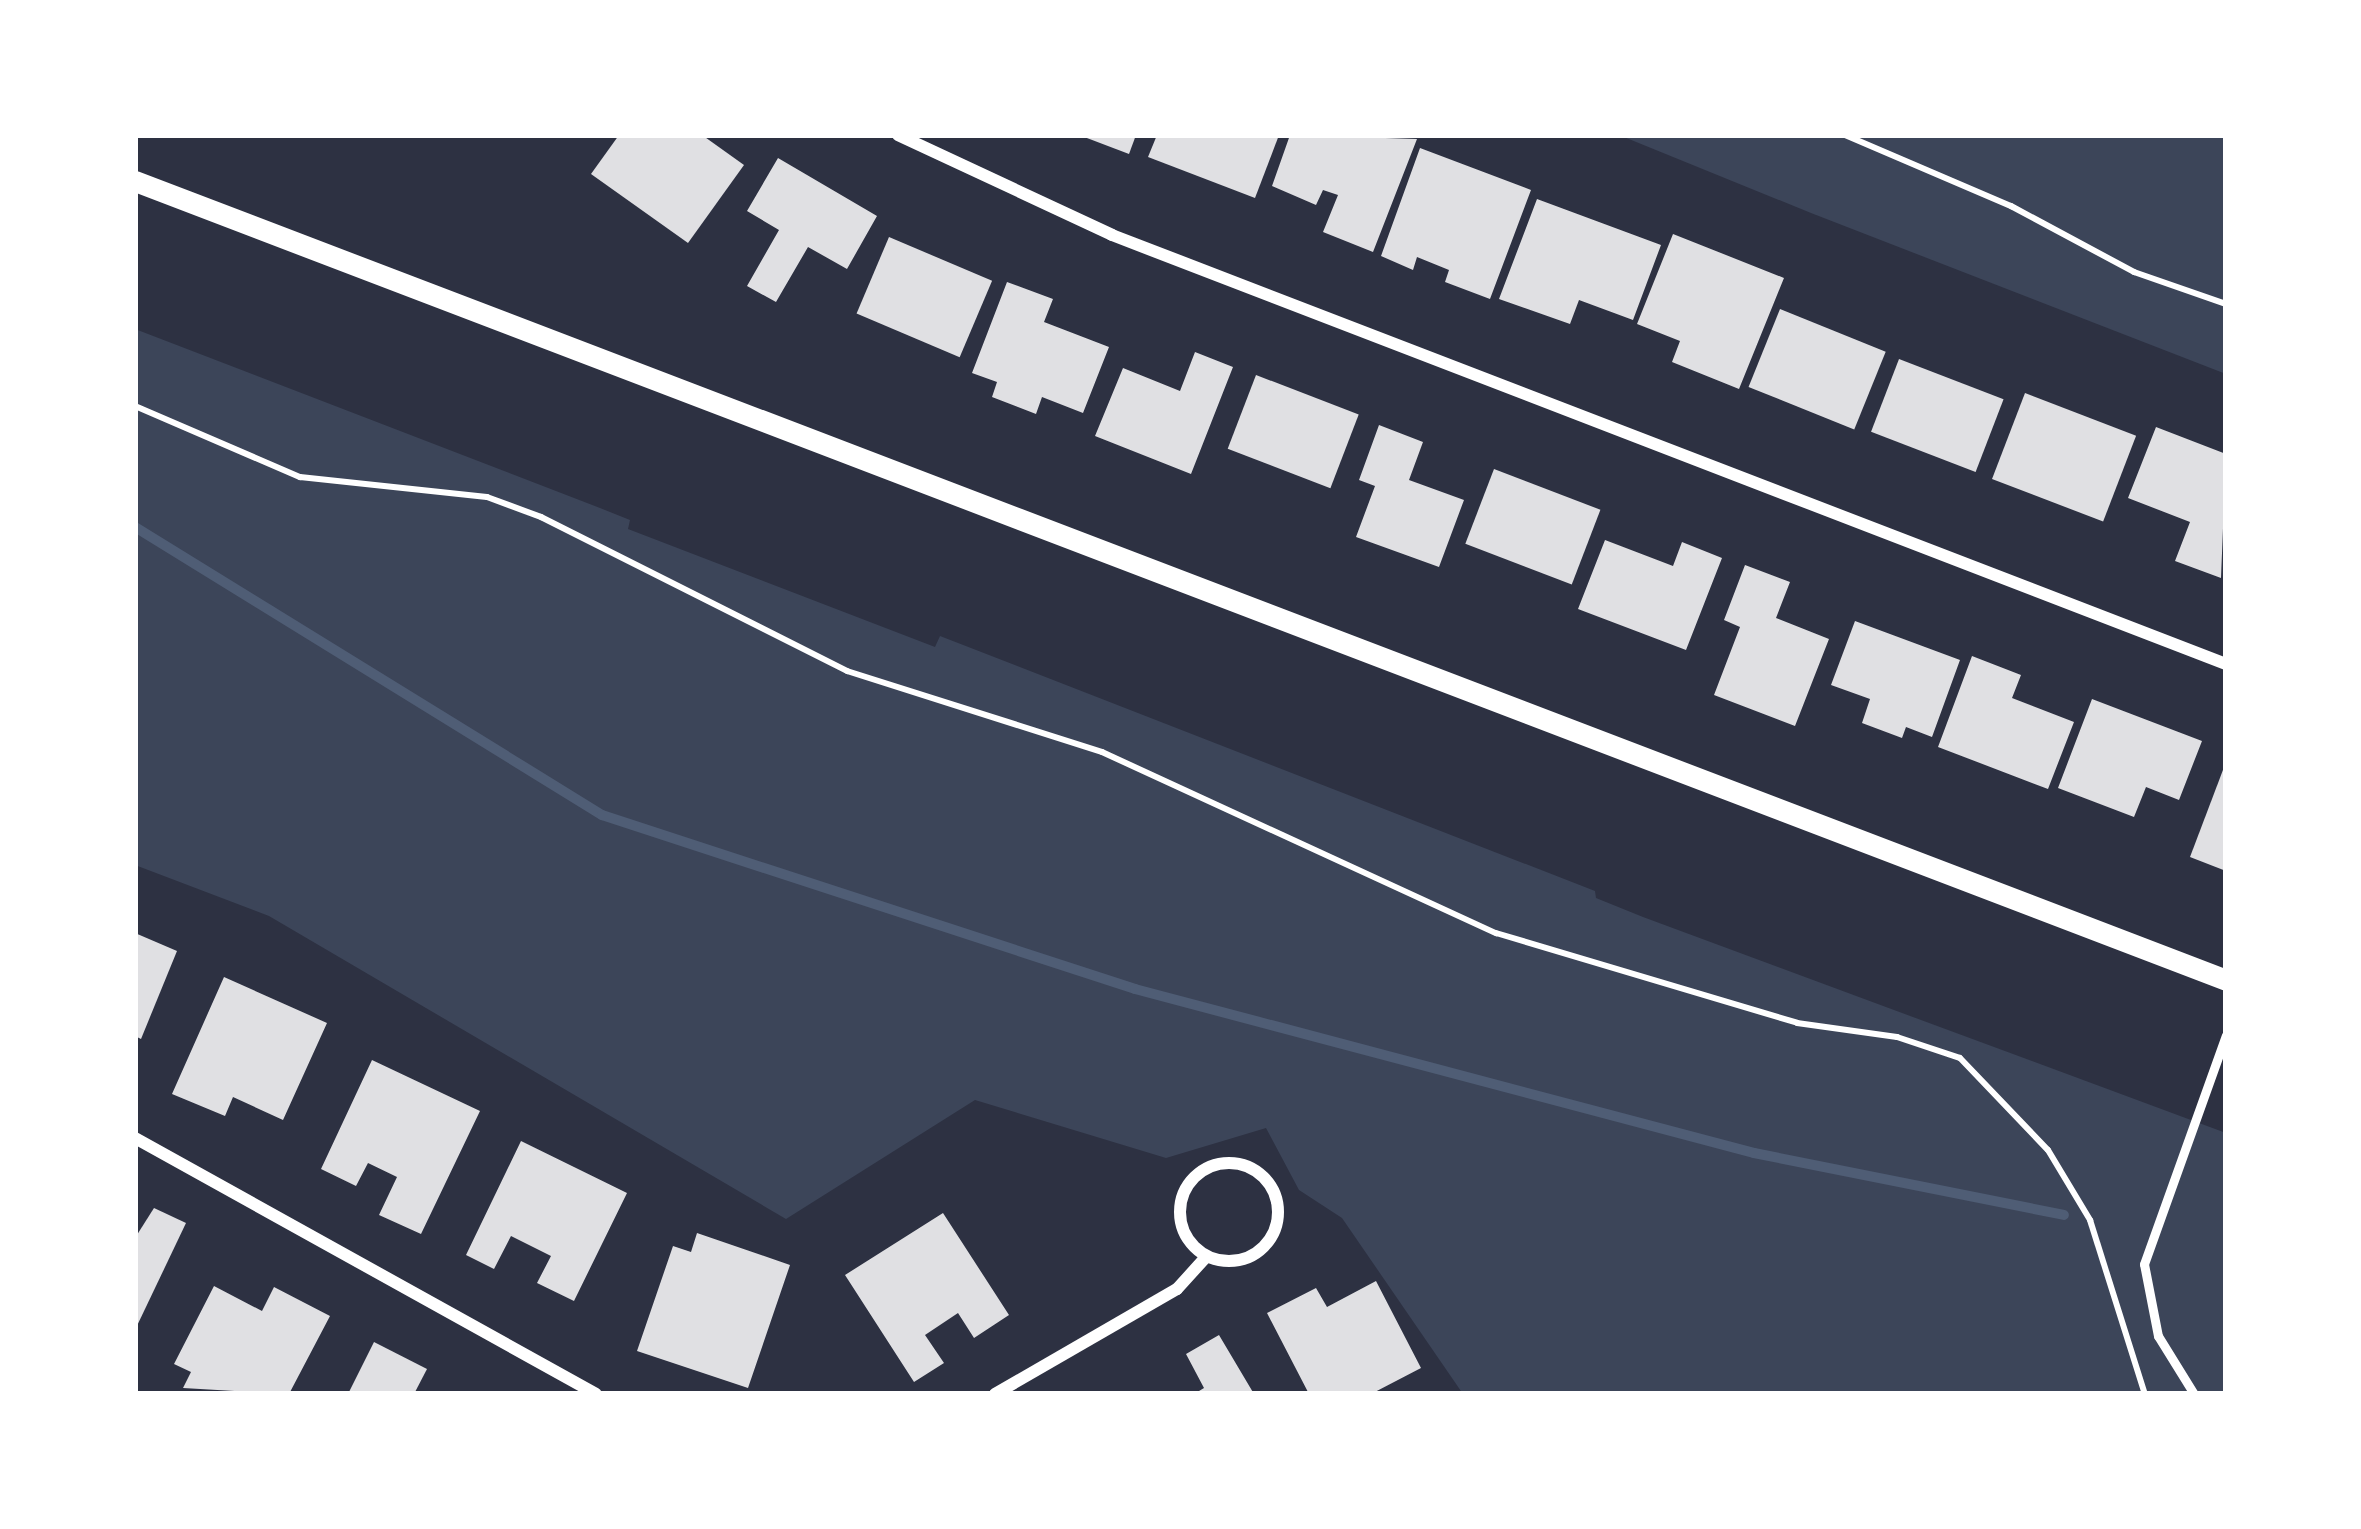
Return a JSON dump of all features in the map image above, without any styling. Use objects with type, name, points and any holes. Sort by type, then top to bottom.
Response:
[{"type":"street","points":[[898,135],[1112,235],[2226,664]]},
{"type":"street","points":[[135,181],[2226,980]]},
{"type":"street","points":[[135,1138],[596,1394]]},
{"type":"street","points":[[1248,1166],[1278,1203],[1274,1234],[1237,1262],[1206,1256],[1183,1232],[1180,1199],[1199,1172],[1248,1166]]},
{"type":"street","points":[[994,1394],[1177,1288],[1206,1256]]},
{"type":"lane","points":[[2194,1394],[2158,1336],[2144,1264],[2148,1241],[2226,1035]]},
{"type":"path","points":[[1845,135],[2011,206],[2134,272],[2226,304]]},
{"type":"path","points":[[135,406],[300,477],[487,497],[541,518],[848,671],[1102,752],[1496,933],[1798,1023],[1897,1037],[1960,1058],[2048,1150],[2090,1220],[2145,1394]]},
{"type":"shaded area","points":[[1619,135],[2226,135],[2226,374],[1811,213]]},
{"type":"shaded area","points":[[135,329],[630,520],[628,529],[935,647],[940,636],[1595,891],[1596,898],[1643,917],[2226,1133],[2226,1394],[1463,1394],[1342,1218],[1299,1190],[1266,1128],[1166,1158],[975,1100],[786,1219],[269,916],[135,865]]},
{"type":"building","points":[[619,135],[702,135],[744,165],[688,243],[591,174]]},
{"type":"building","points":[[1079,135],[1136,135],[1129,154]]},
{"type":"building","points":[[1157,135],[1279,135],[1255,198],[1148,157]]},
{"type":"building","points":[[1290,135],[1417,139],[1373,252],[1323,232],[1338,195],[1323,190],[1316,205],[1272,186]]},
{"type":"building","points":[[1420,148],[1531,190],[1490,299],[1445,282],[1449,270],[1417,257],[1413,270],[1381,256]]},
{"type":"building","points":[[778,158],[877,216],[847,269],[808,247],[776,302],[747,286],[779,230],[747,211]]},
{"type":"building","points":[[1537,199],[1661,245],[1633,320],[1579,300],[1570,324],[1499,299]]},
{"type":"building","points":[[1673,234],[1784,278],[1739,389],[1672,362],[1680,341],[1637,324]]},
{"type":"building","points":[[889,237],[992,281],[960,357],[857,313]]},
{"type":"building","points":[[1007,282],[1053,299],[1044,322],[1109,347],[1083,413],[1042,397],[1036,414],[992,397],[997,382],[972,373]]},
{"type":"building","points":[[1780,309],[1886,352],[1854,430],[1749,387]]},
{"type":"building","points":[[1195,352],[1233,367],[1191,474],[1095,436],[1123,368],[1180,391]]},
{"type":"building","points":[[1899,359],[2004,399],[1976,472],[1871,432]]},
{"type":"building","points":[[1256,375],[1359,414],[1330,488],[1228,449]]},
{"type":"building","points":[[2025,393],[2136,436],[2103,522],[1992,479]]},
{"type":"building","points":[[1379,425],[1423,442],[1409,480],[1464,500],[1439,567],[1356,537],[1375,486],[1359,480]]},
{"type":"building","points":[[2156,427],[2226,454],[2221,578],[2175,561],[2190,522],[2128,498]]},
{"type":"building","points":[[1494,469],[1600,510],[1572,585],[1465,544]]},
{"type":"building","points":[[1605,540],[1673,566],[1682,542],[1722,558],[1686,650],[1578,609]]},
{"type":"building","points":[[1745,565],[1790,582],[1776,618],[1829,639],[1795,726],[1714,695],[1740,627],[1724,620]]},
{"type":"building","points":[[1855,621],[1960,660],[1932,737],[1906,727],[1902,738],[1862,723],[1870,699],[1831,685]]},
{"type":"building","points":[[1972,656],[2021,675],[2012,698],[2074,722],[2048,789],[1938,747]]},
{"type":"building","points":[[2092,699],[2202,741],[2179,800],[2146,787],[2134,817],[2058,788]]},
{"type":"building","points":[[2226,762],[2226,871],[2190,857]]},
{"type":"building","points":[[135,933],[177,951],[141,1039],[135,1036]]},
{"type":"building","points":[[224,977],[327,1023],[283,1120],[233,1097],[225,1116],[172,1094]]},
{"type":"building","points":[[372,1060],[480,1111],[421,1234],[379,1215],[397,1177],[368,1163],[356,1186],[321,1169]]},
{"type":"building","points":[[521,1141],[627,1193],[574,1301],[537,1283],[551,1256],[511,1236],[494,1269],[466,1255]]},
{"type":"building","points":[[154,1208],[186,1223],[135,1330],[135,1238]]},
{"type":"building","points":[[943,1213],[1009,1315],[974,1338],[958,1313],[925,1335],[944,1363],[914,1382],[845,1275]]},
{"type":"building","points":[[697,1233],[790,1265],[748,1388],[637,1351],[673,1246],[691,1252]]},
{"type":"building","points":[[1376,1281],[1421,1368],[1371,1394],[1309,1394],[1267,1313],[1316,1288],[1327,1307]]},
{"type":"building","points":[[214,1286],[262,1311],[274,1287],[330,1316],[289,1394],[183,1388],[191,1372],[174,1364]]},
{"type":"building","points":[[1219,1335],[1254,1394],[1194,1394],[1204,1388],[1186,1354]]},
{"type":"building","points":[[374,1342],[427,1369],[414,1394],[348,1394]]},
{"type":"waterway","points":[[135,527],[602,815],[1135,989],[1754,1153],[2064,1215]]}]
